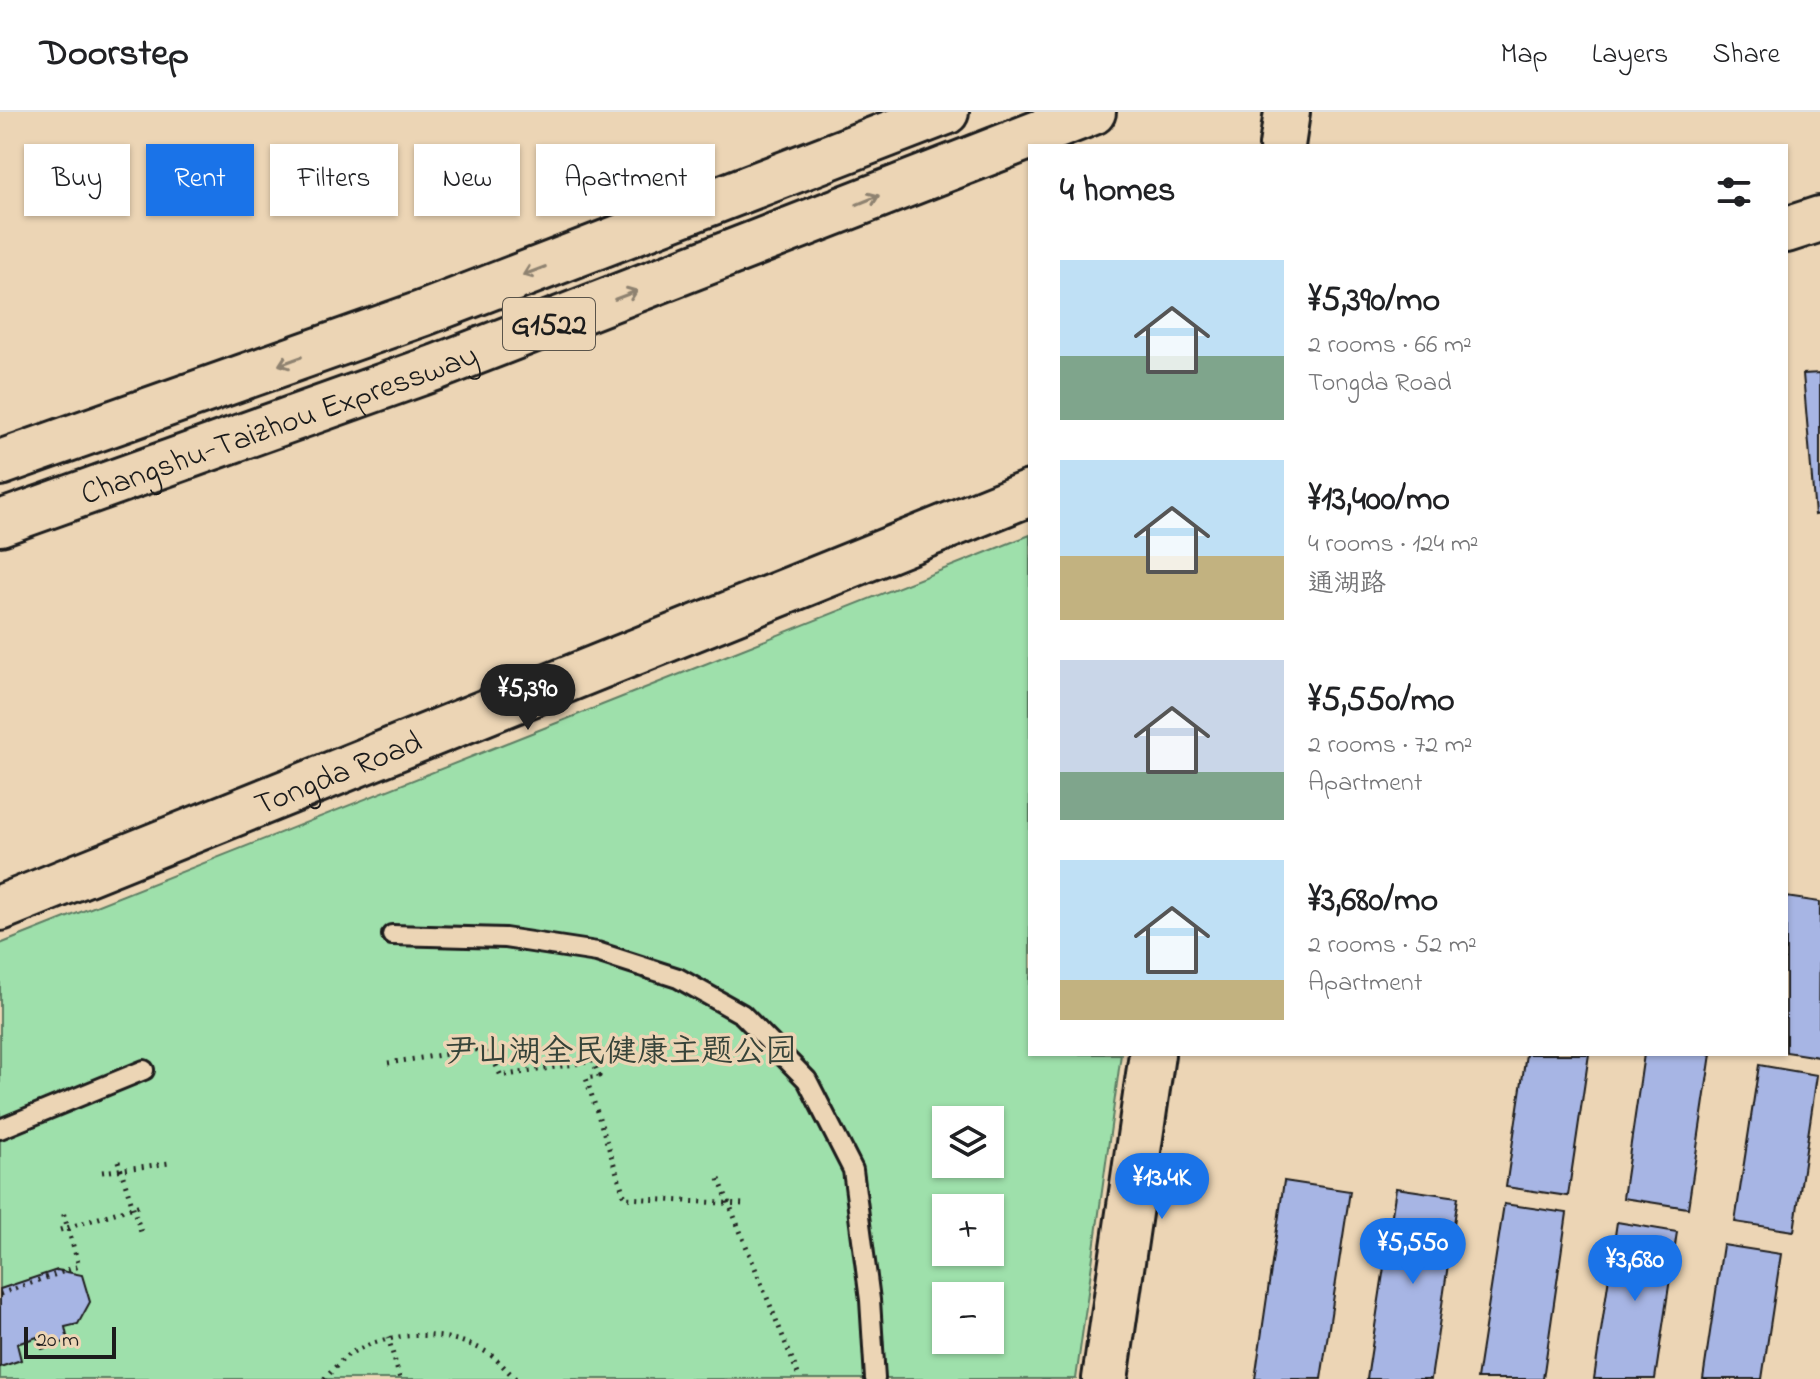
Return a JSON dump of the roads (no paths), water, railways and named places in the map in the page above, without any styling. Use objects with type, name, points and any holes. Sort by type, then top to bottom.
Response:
[{"type":"main road","name":"Changshu-Taizhou Expressway","points":[[0,463],[438,307],[946,112]]},
{"type":"main road","name":"Changshu-Taizhou Expressway","points":[[0,523],[437,367],[1093,112]]},
{"type":"main road","points":[[1282,144],[1287,112]]},
{"type":"main road","points":[[1788,229],[1820,219]]},
{"type":"main road","points":[[0,457],[60,443]]},
{"type":"main road","name":"Tongda Road","points":[[0,908],[1028,494]]},
{"type":"main road","points":[[1105,1379],[1152,1056]]},
{"type":"lane","points":[[392,935],[505,938],[597,952],[678,978],[742,1014],[807,1080],[853,1170],[870,1300],[875,1379]]},
{"type":"lane","points":[[0,1129],[144,1070]]},
{"type":"park label","name":"尹山湖全民健康主题公园","points":[[621,1050]]}]
